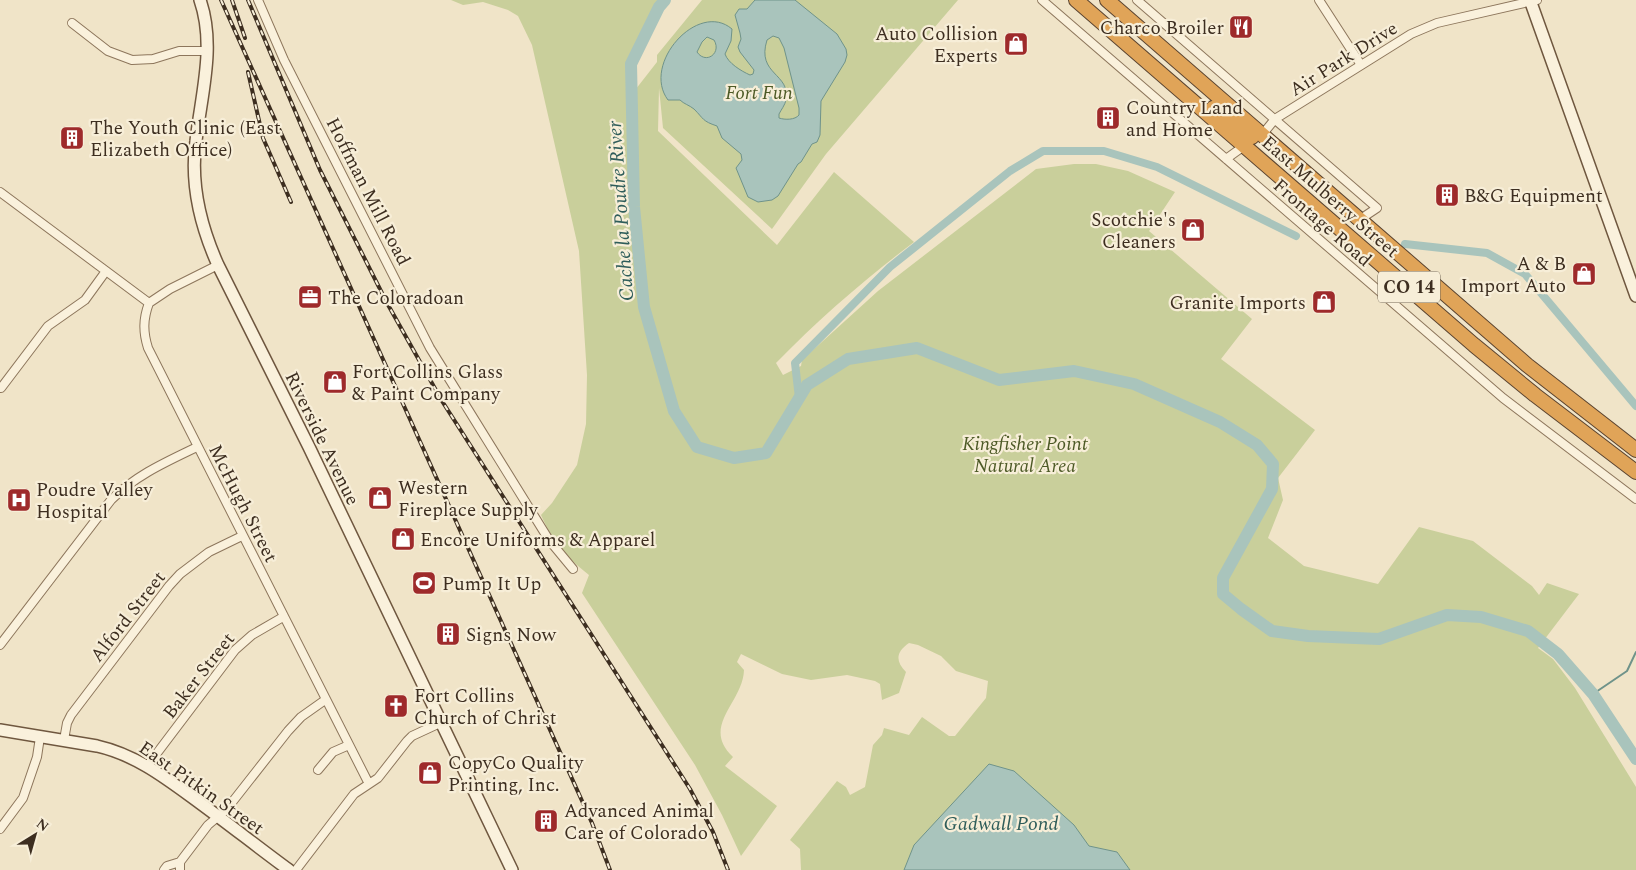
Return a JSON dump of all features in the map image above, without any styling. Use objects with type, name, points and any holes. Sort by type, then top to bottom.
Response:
[{"type":"highway","name":"East Mulberry Street","points":[[1076,0],[1474,345],[1536,396],[1636,472]]},
{"type":"highway","name":"East Mulberry Street","points":[[1106,0],[1527,365],[1636,450]]},
{"type":"highway","points":[[1166,78],[1208,105],[1249,136],[1254,138],[1262,135],[1277,164],[1369,244],[1430,305]]},
{"type":"main road","name":"Riverside Avenue","points":[[200,0],[205,18],[207,51],[196,140],[194,174],[201,222],[218,264],[309,447],[512,870]]},
{"type":"main road","points":[[1532,1],[1636,296]]},
{"type":"main road","name":"East Pitkin Street","points":[[0,730],[112,749],[148,766],[289,870]]},
{"type":"street","name":"Hoffman Mill Road","points":[[258,0],[284,60],[430,348],[549,540],[574,569]]},
{"type":"street","name":"Frontage Road","points":[[1042,0],[1503,398],[1636,499]]},
{"type":"street","name":"Frontage Road","points":[[1137,0],[1377,208],[1359,220]]},
{"type":"street","points":[[1319,0],[1361,65]]},
{"type":"street","name":"Air Park Drive","points":[[1262,135],[1275,119],[1405,37],[1437,23],[1532,1]]},
{"type":"street","points":[[72,23],[108,50],[132,60],[154,59],[179,51],[207,51]]},
{"type":"street","points":[[1226,160],[1244,146]]},
{"type":"street","points":[[0,192],[149,303],[170,289],[218,264]]},
{"type":"street","points":[[1,388],[48,326],[85,300],[106,271]]},
{"type":"street","name":"McHugh Street","points":[[149,303],[143,323],[148,348],[369,784]]},
{"type":"street","points":[[0,645],[111,500],[149,470],[197,447]]},
{"type":"street","name":"Alford Street","points":[[64,740],[67,723],[71,715],[169,586],[194,562],[225,543],[242,536]]},
{"type":"street","name":"Baker Street","points":[[148,766],[235,650],[252,635],[283,617]]},
{"type":"street","points":[[164,870],[167,866],[180,866],[208,825],[226,810],[288,731],[301,717],[325,700]]},
{"type":"street","points":[[296,870],[354,794],[378,778],[412,736],[440,723]]},
{"type":"street","points":[[0,829],[23,798],[37,757],[40,737]]},
{"type":"street","points":[[318,770],[334,752],[349,745]]},
{"type":"green space","name":"Kingfisher Point Natural Area","points":[[451,0],[665,0],[659,7],[631,64],[632,94],[657,62],[657,55],[702,0],[958,0],[826,154],[772,229],[663,128],[659,88],[658,131],[777,245],[834,172],[914,242],[843,300],[776,363],[783,375],[801,366],[802,360],[878,291],[1036,169],[1074,164],[1096,164],[1128,171],[1175,192],[1149,231],[1252,319],[1221,359],[1315,430],[1278,478],[1283,500],[1268,538],[1304,566],[1378,584],[1419,527],[1473,541],[1532,586],[1539,595],[1547,583],[1579,594],[1538,648],[1553,659],[1575,688],[1636,787],[1636,870],[801,870],[800,849],[790,840],[837,781],[846,787],[850,795],[865,787],[873,745],[882,735],[884,728],[909,735],[922,717],[949,736],[955,736],[986,698],[988,681],[956,671],[941,656],[918,645],[909,643],[899,653],[898,657],[902,668],[906,672],[899,693],[882,700],[880,684],[875,681],[847,675],[811,680],[782,674],[741,654],[737,662],[744,670],[742,682],[722,725],[721,735],[724,746],[733,757],[725,766],[777,806],[741,856],[722,815],[695,765],[582,593],[589,575],[560,548],[550,534],[541,515],[552,503],[577,465],[586,424],[587,375],[579,251],[532,45],[518,16],[508,10],[483,2],[463,5]]},
{"type":"water","points":[[755,0],[795,0],[837,34],[846,49],[847,55],[845,62],[821,101],[820,135],[817,142],[812,144],[778,196],[772,200],[758,202],[748,197],[736,168],[742,160],[741,154],[722,138],[717,126],[706,121],[694,109],[680,100],[668,100],[662,85],[662,70],[667,54],[677,40],[690,29],[704,23],[718,22],[732,29],[731,41],[725,54],[735,66],[750,75],[753,74],[754,70],[738,47],[741,39],[735,15],[739,9],[747,9]],"holes":[[[773,36],[779,38],[784,48],[799,108],[799,115],[792,119],[779,118],[786,100],[786,91],[784,84],[769,67],[765,52],[767,40]],[[707,37],[714,40],[716,49],[712,56],[705,57],[697,52]]]},
{"type":"water","name":"Gadwall Pond","points":[[989,764],[1014,771],[1074,825],[1089,846],[1117,852],[1130,870],[904,870],[914,845]]},
{"type":"waterway","name":"Cache la Poudre River","points":[[665,0],[659,7],[631,64],[634,207],[644,307],[674,411],[697,447],[734,458],[766,453],[807,385],[848,359],[917,348],[999,380],[1074,371],[1134,384],[1220,422],[1257,445],[1273,464],[1272,489],[1223,578],[1223,594],[1241,609],[1272,631],[1308,636],[1379,639],[1447,615],[1481,617],[1528,631],[1558,654],[1593,694],[1636,759]]},
{"type":"waterway","points":[[799,398],[795,363],[890,267],[1010,171],[1043,151],[1104,151],[1157,167],[1296,236]]},
{"type":"waterway","points":[[1405,244],[1487,253],[1525,274],[1636,406]]},
{"type":"waterway","points":[[1593,694],[1627,671],[1636,652]]},
{"type":"railway","points":[[221,0],[592,823],[610,870]]},
{"type":"railway","points":[[232,0],[245,38]]},
{"type":"railway","points":[[248,0],[320,170],[387,303],[442,401],[690,789],[713,832],[728,870]]},
{"type":"railway","points":[[248,72],[263,138],[291,202]]},
{"type":"place","name":"Charco Broiler","points":[[1241,27]]},
{"type":"place","name":"Auto Collision Experts","points":[[1016,44]]},
{"type":"place","name":"Country Land and Home","points":[[1108,118]]},
{"type":"place","name":"The Youth Clinic (East Elizabeth Office)","points":[[72,138]]},
{"type":"place","name":"B&G Equipment","points":[[1447,195]]},
{"type":"place","name":"Scotchie's Cleaners","points":[[1193,230]]},
{"type":"place","name":"A & B Import Auto","points":[[1584,274]]},
{"type":"place","name":"The Coloradoan","points":[[310,297]]},
{"type":"place","name":"Granite Imports","points":[[1324,302]]},
{"type":"place","name":"Fort Collins Glass & Paint Company","points":[[335,382]]},
{"type":"place","name":"Western Fireplace Supply","points":[[380,498]]},
{"type":"place","name":"Poudre Valley Hospital","points":[[19,500]]},
{"type":"place","name":"Encore Uniforms & Apparel","points":[[403,539]]},
{"type":"place","name":"Pump It Up","points":[[424,583]]},
{"type":"place","name":"Signs Now","points":[[448,634]]},
{"type":"place","name":"Fort Collins Church of Christ","points":[[396,706]]},
{"type":"place","name":"CopyCo Quality Printing, Inc.","points":[[430,773]]},
{"type":"place","name":"Advanced Animal Care of Colorado","points":[[546,821]]},
{"type":"park label","name":"Fort Fun","points":[[759,92]]}]
